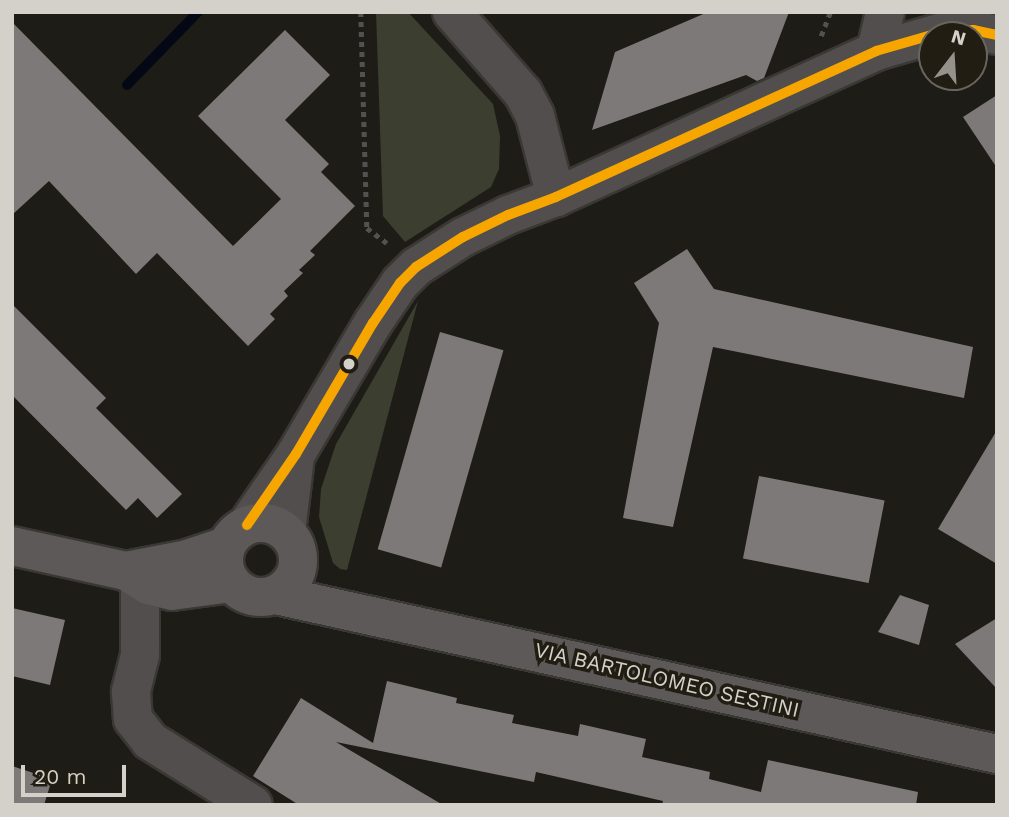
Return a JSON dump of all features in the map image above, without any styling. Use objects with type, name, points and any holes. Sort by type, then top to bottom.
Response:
[{"type":"main road","points":[[133,576],[187,559],[236,536],[267,523],[286,533],[297,550],[286,583],[266,598],[247,595],[231,583],[223,566],[236,536]]},
{"type":"main road","points":[[12,546],[133,576],[160,589],[185,591],[231,583]]},
{"type":"main road","name":"VIA BARTOLOMEO SESTINI","points":[[286,583],[337,608],[997,754]]},
{"type":"street","points":[[452,12],[523,93],[535,116],[556,197]]},
{"type":"street","points":[[876,51],[885,12]]},
{"type":"street","points":[[236,536],[296,454],[373,323],[400,283],[416,267],[463,237],[876,51],[949,30],[973,30],[997,35]]},
{"type":"street","points":[[286,533],[296,454]]},
{"type":"street","points":[[133,576],[140,655],[131,692],[133,719],[141,732],[164,750],[253,805]]},
{"type":"street","points":[[140,655],[185,591]]},
{"type":"path","points":[[361,12],[367,228],[416,267]]},
{"type":"green space","points":[[376,12],[408,12],[493,104],[500,136],[499,169],[491,187],[405,242],[383,216]]},
{"type":"green space","points":[[418,301],[347,570],[340,569],[333,563],[319,517],[321,489],[336,444]]},
{"type":"building","points":[[708,12],[789,12],[764,78],[757,81],[746,75],[592,130],[615,52]]},
{"type":"building","points":[[12,22],[233,246],[281,199],[198,116],[285,30],[330,75],[285,120],[329,164],[321,172],[355,206],[310,251],[315,255],[299,270],[303,273],[284,291],[288,296],[270,314],[275,319],[248,346],[157,253],[136,274],[49,181],[12,215]]},
{"type":"building","points":[[997,95],[997,168],[963,117]]},
{"type":"building","points":[[687,249],[714,289],[973,347],[964,398],[713,347],[673,527],[623,518],[659,323],[634,283]]},
{"type":"building","points":[[12,304],[106,398],[96,408],[182,494],[157,518],[138,498],[126,510],[12,395]]},
{"type":"building","points":[[440,332],[503,350],[441,567],[378,549]]},
{"type":"building","points":[[997,430],[997,564],[938,529]]},
{"type":"building","points":[[759,476],[885,500],[869,583],[743,558]]},
{"type":"building","points":[[900,595],[929,605],[919,645],[878,632]]},
{"type":"building","points":[[12,608],[65,620],[50,685],[12,676]]},
{"type":"building","points":[[997,618],[997,689],[955,644]]},
{"type":"building","points":[[387,681],[457,698],[456,703],[514,715],[512,723],[578,736],[580,724],[646,739],[642,757],[710,772],[709,779],[761,792],[768,760],[918,792],[916,805],[662,805],[663,801],[536,772],[534,782],[336,742],[443,805],[299,805],[253,776],[301,698],[373,743]]},
{"type":"building","points":[[12,766],[52,779],[44,805],[12,805]]},
{"type":"waterway","points":[[127,85],[198,12]]},
{"type":"transit line","points":[[247,525],[296,454],[373,323],[400,283],[416,267],[463,237],[508,215],[556,197],[876,51],[949,30],[973,30],[997,35]]}]
